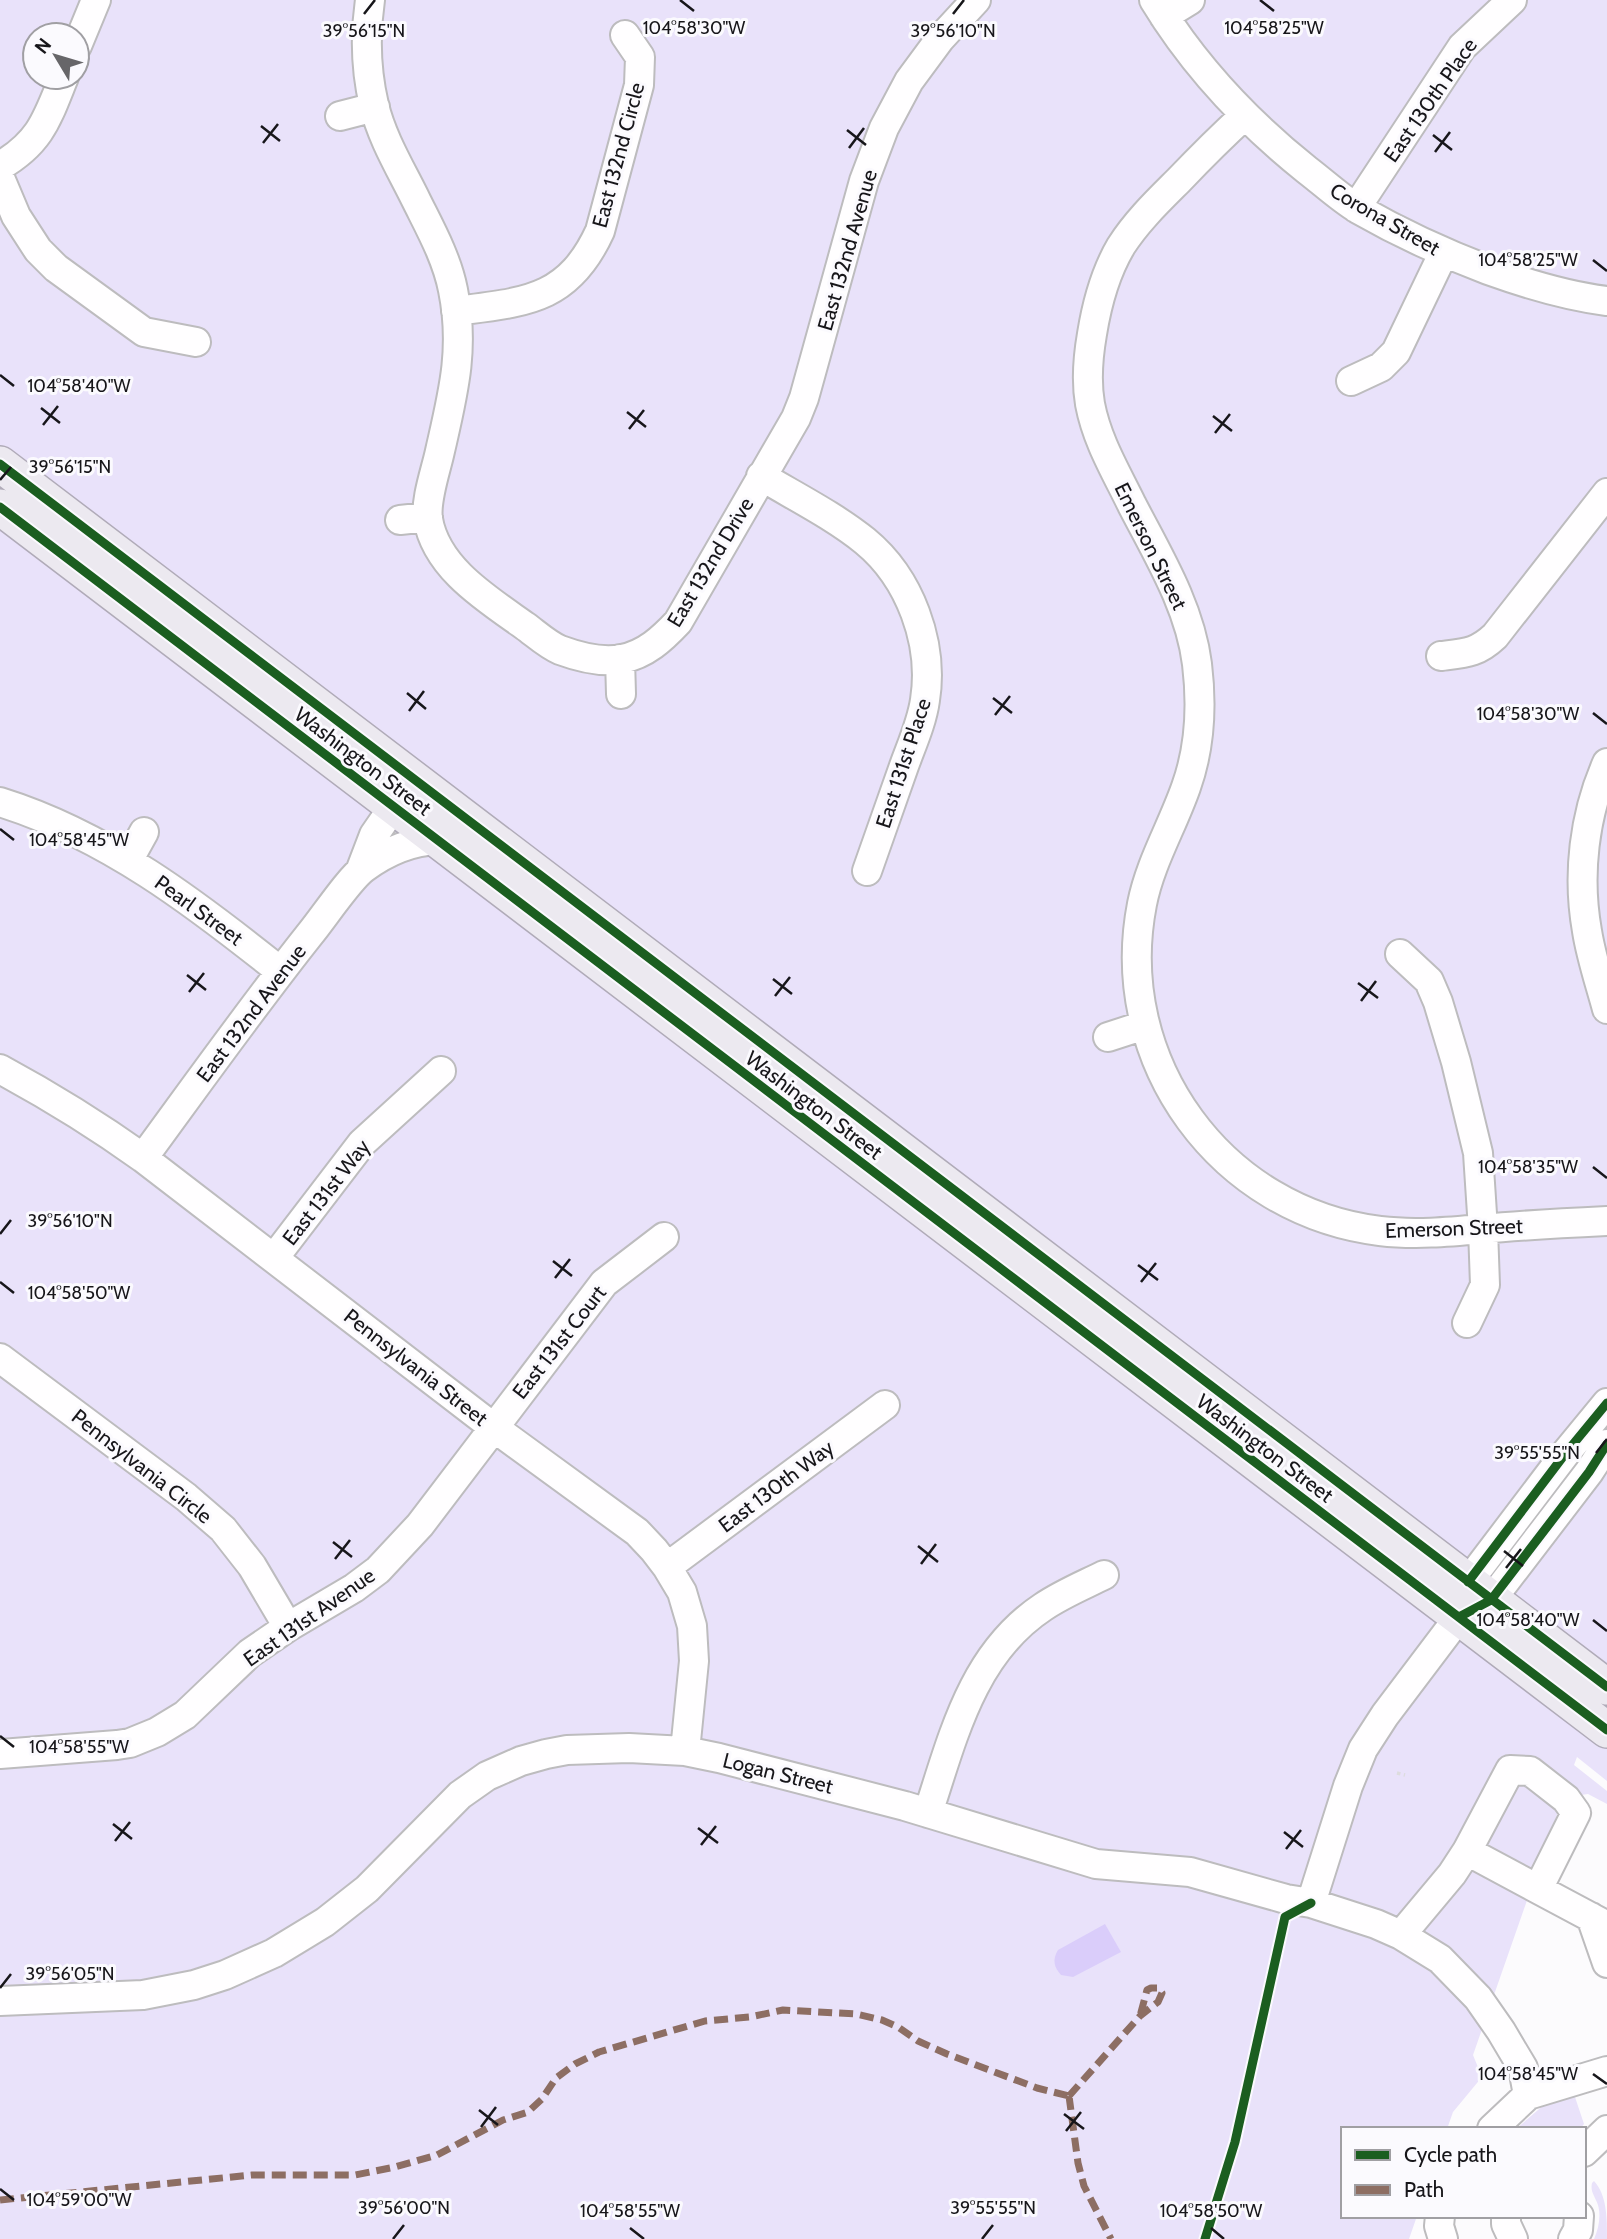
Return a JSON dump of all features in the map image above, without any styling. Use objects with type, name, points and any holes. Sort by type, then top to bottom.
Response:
[{"type":"main road","name":"Washington Street","points":[[0,464],[403,792],[438,840],[1607,1730]]},
{"type":"main road","name":"Washington Street","points":[[0,507],[403,792],[1607,1688]]},
{"type":"street","points":[[87,21],[96,0]]},
{"type":"street","name":"East 132nd Drive","points":[[370,0],[368,63],[374,107],[390,146],[439,244],[456,311],[459,349],[456,382],[431,491],[414,518],[449,563],[467,582],[557,649],[594,660],[620,659],[645,651],[663,639],[678,622],[761,476]]},
{"type":"street","name":"East 132nd Avenue","points":[[761,476],[796,418],[804,398],[864,181],[884,128],[909,81],[940,39],[976,0]]},
{"type":"street","points":[[1159,8],[1190,0]]},
{"type":"street","name":"East 130th Place","points":[[1356,208],[1462,47],[1512,0]]},
{"type":"street","name":"Corona Street","points":[[1159,8],[1207,74],[1245,115],[1273,143],[1356,208],[1443,254],[1529,285],[1607,300]]},
{"type":"street","name":"East 132nd Circle","points":[[456,311],[517,303],[539,296],[561,284],[579,267],[593,245],[600,231],[639,85],[639,57],[625,34]]},
{"type":"street","points":[[0,166],[27,148],[41,129],[58,91]]},
{"type":"street","points":[[340,116],[374,107]]},
{"type":"street","name":"Emerson Street","points":[[1245,115],[1147,212],[1122,245],[1108,273],[1097,305],[1088,354],[1088,391],[1099,438],[1174,586],[1188,624],[1197,662],[1199,723],[1192,766],[1149,875],[1138,926],[1137,956],[1145,1025],[1160,1068],[1178,1103],[1204,1138],[1234,1167],[1279,1200],[1320,1217],[1381,1231],[1446,1232],[1607,1221]]},
{"type":"street","points":[[0,178],[16,216],[38,250],[56,268],[144,332],[196,342]]},
{"type":"street","points":[[1351,381],[1381,367],[1396,352],[1443,254]]},
{"type":"street","name":"East 131st Place","points":[[761,476],[839,522],[872,548],[901,582],[913,606],[924,642],[927,684],[921,719],[867,872]]},
{"type":"street","points":[[1441,656],[1483,648],[1607,493]]},
{"type":"street","points":[[620,659],[621,694]]},
{"type":"street","points":[[1607,763],[1586,835],[1582,888],[1587,932],[1607,1009]]},
{"type":"street","name":"East 132nd Avenue","points":[[143,1158],[280,971],[361,869],[374,835],[403,792]]},
{"type":"street","name":"Pearl Street","points":[[0,803],[57,823],[128,861],[222,925],[280,971]]},
{"type":"street","points":[[128,861],[144,832]]},
{"type":"street","name":"East 132nd Avenue","points":[[361,869],[404,845],[423,840],[438,840]]},
{"type":"street","points":[[1399,954],[1429,981],[1438,1002],[1478,1153],[1485,1285],[1467,1323]]},
{"type":"street","points":[[1108,1037],[1145,1025]]},
{"type":"street","name":"Pennsylvania Street","points":[[0,1069],[103,1129],[143,1158],[493,1427],[637,1532],[667,1567],[688,1608],[694,1661],[685,1751]]},
{"type":"street","name":"East 131st Way","points":[[274,1258],[362,1143],[441,1071]]},
{"type":"street","name":"East 131st Court","points":[[493,1427],[604,1283],[664,1237]]},
{"type":"street","name":"Pennsylvania Circle","points":[[0,1358],[186,1497],[223,1529],[252,1566],[288,1627]]},
{"type":"street","points":[[1480,1591],[1565,1454],[1607,1403]]},
{"type":"street","name":"East 130th Way","points":[[667,1567],[885,1405]]},
{"type":"street","name":"East 131st Avenue","points":[[0,1754],[117,1745],[157,1732],[185,1715],[250,1653],[378,1570],[420,1525],[493,1427]]},
{"type":"street","points":[[1311,1903],[1351,1777],[1363,1749],[1385,1715],[1480,1591],[1589,1472],[1607,1444]]},
{"type":"street","points":[[928,1813],[966,1702],[990,1659],[1021,1624],[1041,1608],[1104,1575]]},
{"type":"street","name":"Logan Street","points":[[0,2001],[143,1995],[194,1985],[225,1975],[274,1953],[325,1922],[367,1889],[460,1795],[487,1776],[521,1761],[566,1750],[629,1748],[685,1751],[773,1771],[928,1813],[1096,1864],[1190,1872],[1286,1899],[1311,1903],[1376,1924],[1401,1935],[1440,1959],[1478,1998],[1523,2068],[1528,2095]]},
{"type":"street","points":[[1401,1935],[1452,1874],[1510,1770],[1530,1772],[1566,1799],[1576,1813],[1538,1889]]},
{"type":"street","points":[[1467,1851],[1599,1922],[1607,1963]]},
{"type":"street","points":[[1494,2127],[1528,2095],[1607,2071]]},
{"type":"street","points":[[1586,2150],[1607,2130]]},
{"type":"street","points":[[1440,2218],[1443,2239]]},
{"type":"street","points":[[1506,2218],[1513,2239]]},
{"type":"street","points":[[1573,2239],[1578,2230],[1579,2218]]},
{"type":"path","points":[[1397,1773],[1405,1775]]},
{"type":"shaded area","points":[[0,0],[1607,0],[1607,1671],[1586,1732],[1607,1749],[1607,1781],[1577,1757],[1574,1765],[1607,1791],[1607,1804],[1588,1794],[1581,1795],[1568,1783],[1473,2055],[1482,2077],[1453,2112],[1448,2127],[1341,2127],[1341,2218],[1416,2218],[1409,2239],[0,2239]]},
{"type":"shaded area","points":[[1105,1924],[1121,1952],[1073,1977],[1061,1975],[1055,1963],[1058,1950]]},
{"type":"shaded area","points":[[1570,2095],[1575,2097],[1584,2124],[1582,2127],[1518,2127],[1545,2104]]},
{"type":"shaded area","points":[[1594,2181],[1604,2200],[1607,2239],[1594,2239],[1599,2218],[1592,2189]]},
{"type":"marked path","points":[[1069,2096],[1140,2016],[1158,2002],[1162,1993],[1158,1988],[1147,1990],[1140,2016]]},
{"type":"marked path","points":[[0,2200],[252,2175],[355,2175],[395,2167],[437,2155],[503,2120],[528,2112],[542,2099],[556,2078],[575,2064],[599,2052],[705,2021],[750,2017],[783,2010],[856,2014],[882,2020],[947,2054],[1037,2088],[1069,2096]]},
{"type":"marked path","points":[[1069,2096],[1078,2163],[1084,2186],[1111,2239]]},
{"type":"cycle path","points":[[0,464],[1607,1687]]},
{"type":"cycle path","points":[[0,507],[1607,1730]]},
{"type":"cycle path","points":[[1468,1582],[1607,1403]]},
{"type":"cycle path","points":[[1459,1617],[1491,1600],[1589,1472],[1607,1444]]},
{"type":"cycle path","points":[[1205,2239],[1235,2142],[1285,1917],[1311,1903]]}]
